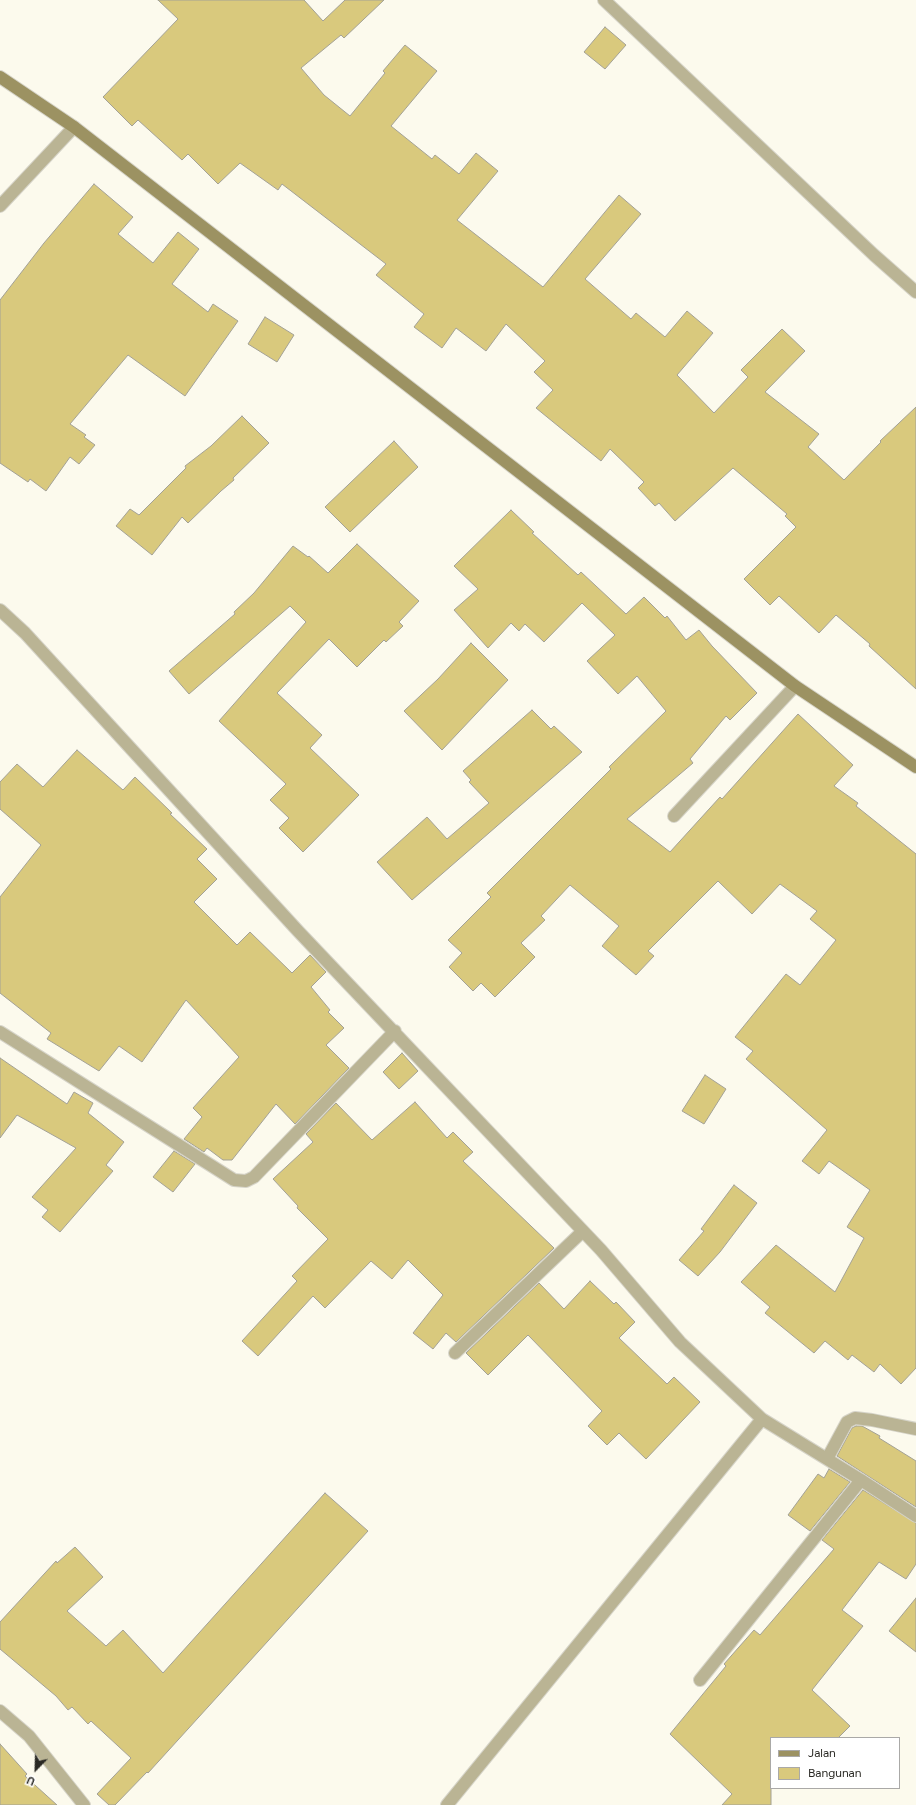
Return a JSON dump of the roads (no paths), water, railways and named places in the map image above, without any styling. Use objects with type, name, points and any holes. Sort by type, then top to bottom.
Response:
[{"type":"street","points":[[604,0],[874,255],[916,292]]},
{"type":"street","points":[[0,77],[74,126],[795,686],[916,767]]},
{"type":"street","points":[[0,206],[74,126]]},
{"type":"street","points":[[0,610],[25,633],[298,931],[395,1031],[582,1231],[680,1342],[762,1419],[829,1455],[861,1480],[916,1516]]},
{"type":"street","points":[[674,816],[795,686]]},
{"type":"street","points":[[0,1032],[234,1180],[246,1181],[254,1177],[395,1031]]},
{"type":"street","points":[[455,1353],[582,1231]]},
{"type":"street","points":[[829,1455],[847,1422],[861,1418],[916,1429]]},
{"type":"street","points":[[447,1805],[762,1419]]},
{"type":"street","points":[[700,1680],[861,1480]]},
{"type":"street","points":[[0,1711],[29,1736],[83,1804]]}]
